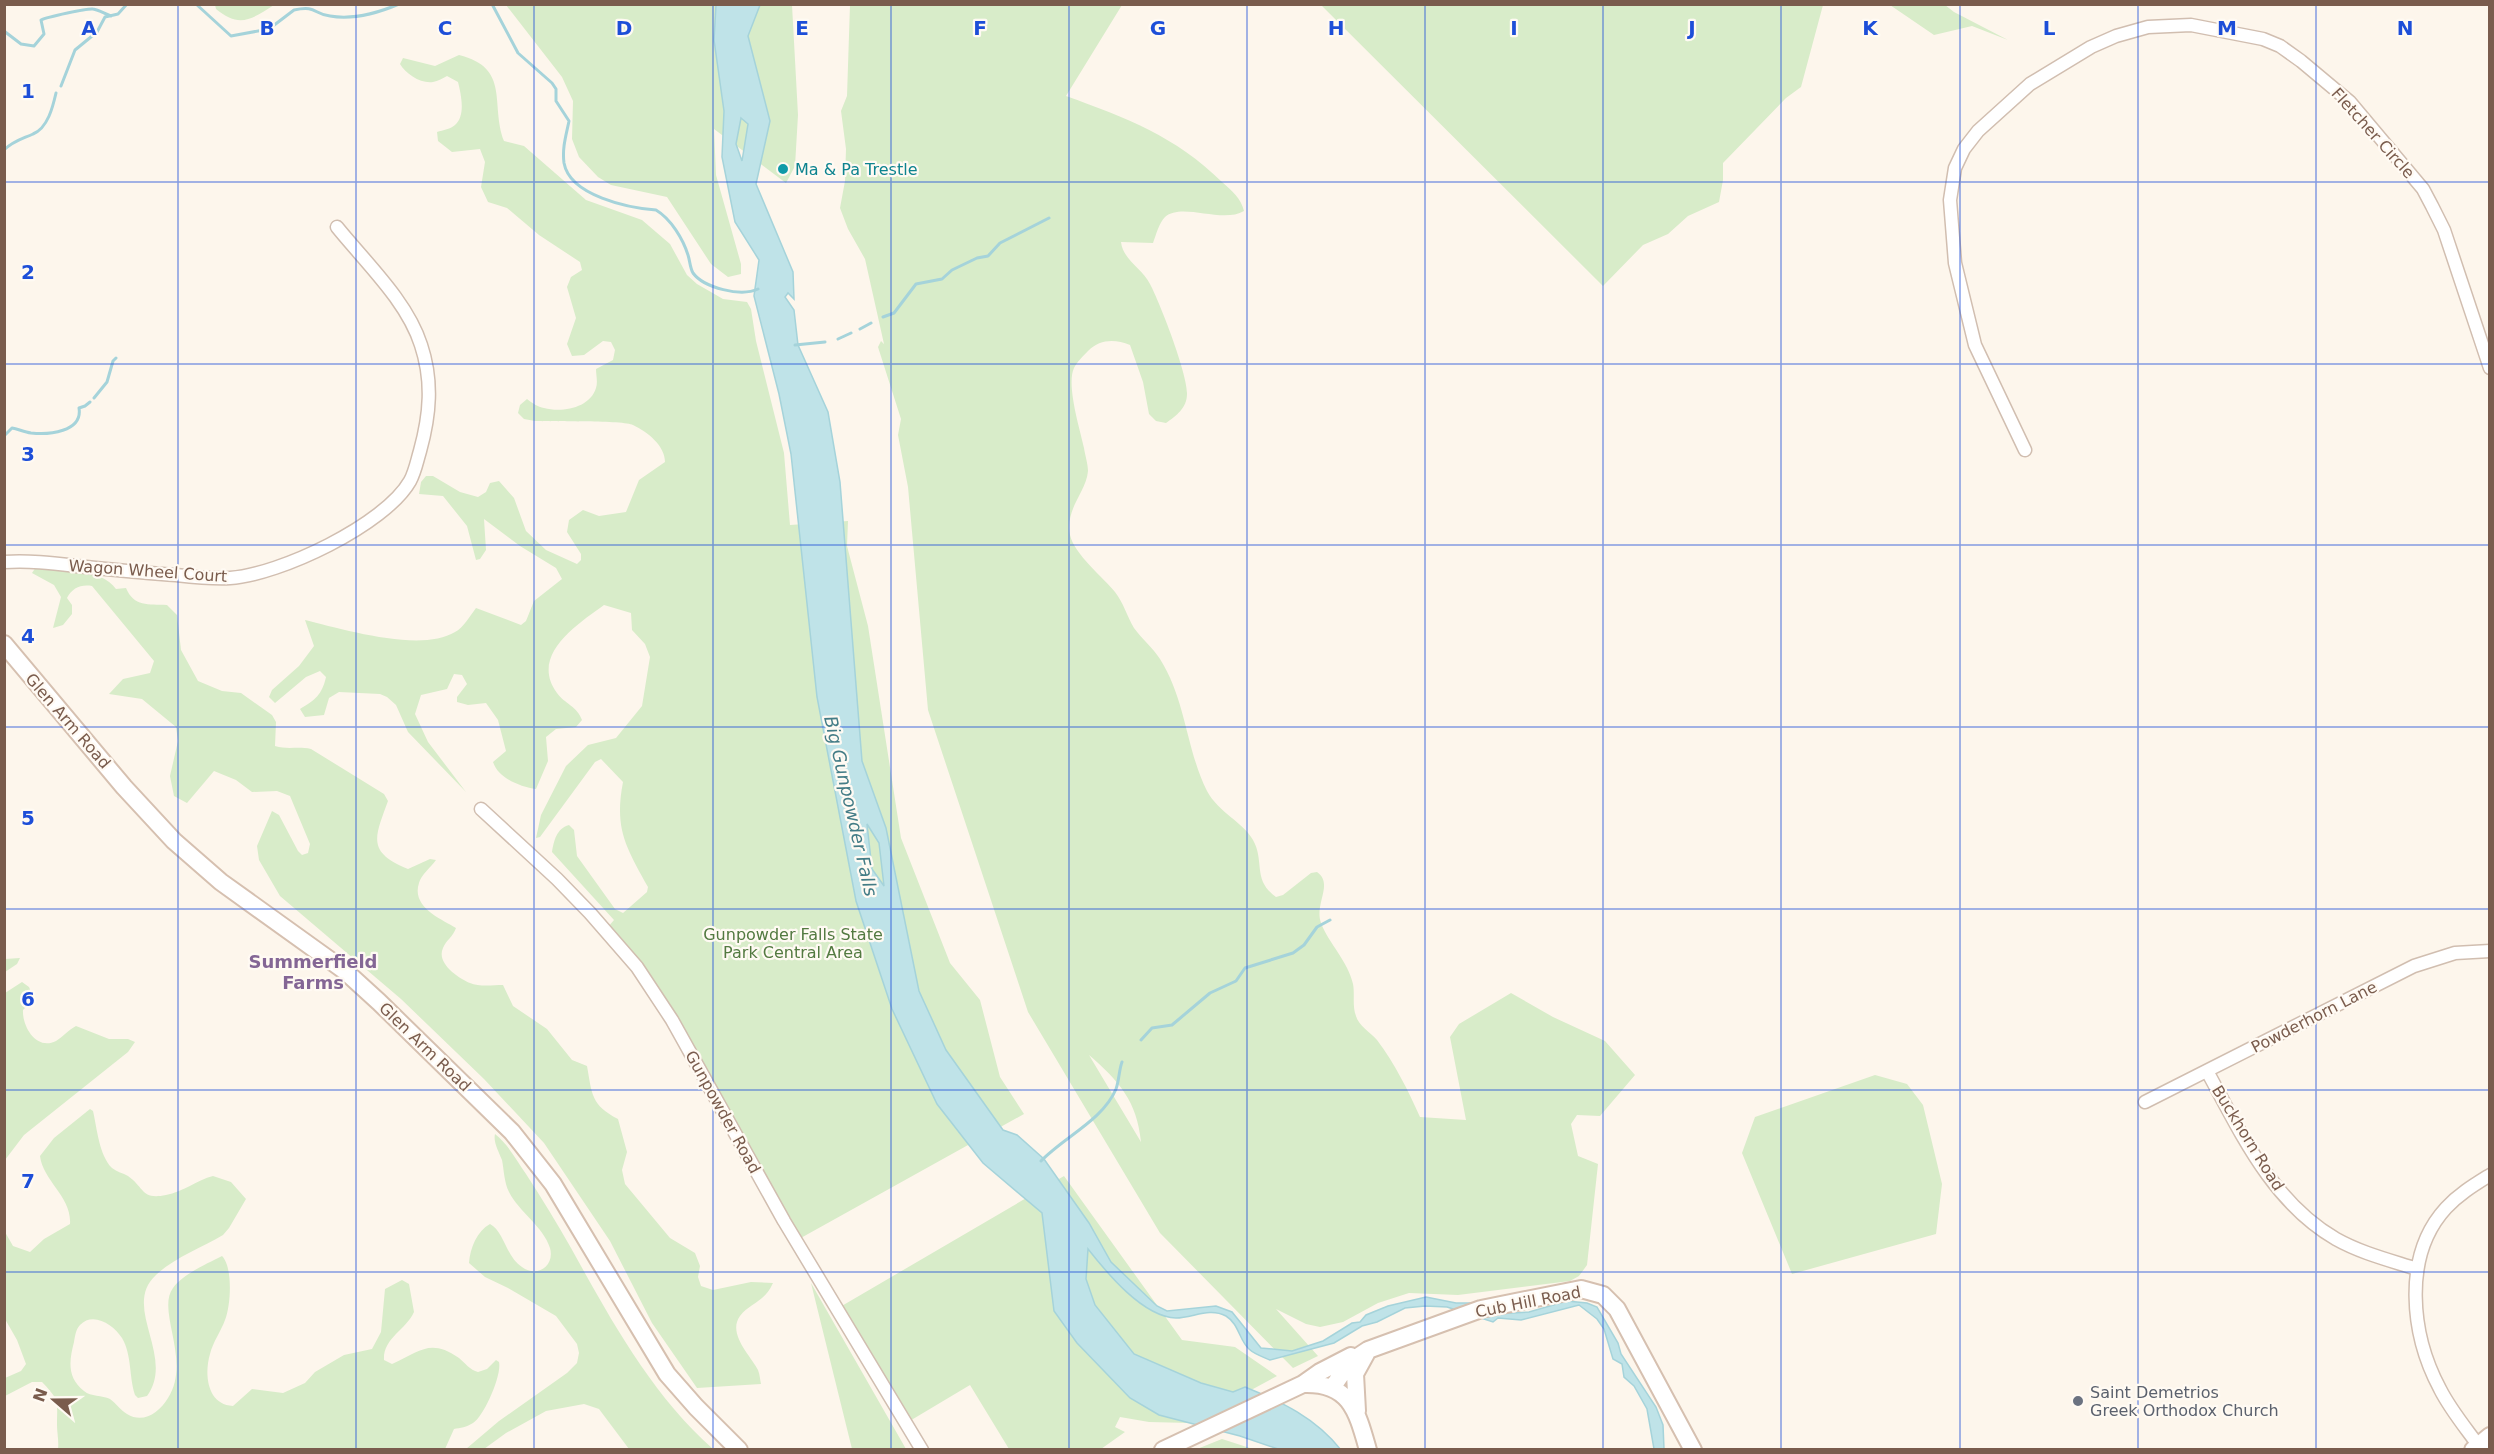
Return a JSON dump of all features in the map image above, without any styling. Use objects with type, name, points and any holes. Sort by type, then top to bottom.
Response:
[{"type":"main road","name":"Glen Arm Road","points":[[8,654],[174,841],[221,882],[345,971],[512,1132],[553,1184],[667,1374],[696,1407],[739,1449]]},
{"type":"main road","name":"Cub Hill Road","points":[[1332,1388],[1350,1362],[1368,1350],[1475,1312],[1581,1289],[1597,1292],[1610,1301],[1633,1336],[1693,1449]]},
{"type":"main road","points":[[1163,1449],[1297,1387],[1336,1363],[1368,1350]]},
{"type":"main road","points":[[1368,1350],[1355,1374],[1358,1415],[1368,1449]]},
{"type":"main road","points":[[1297,1387],[1315,1384],[1332,1388],[1348,1398],[1358,1415]]},
{"type":"street","name":"Fletcher Circle","points":[[2025,450],[1975,345],[1955,263],[1950,200],[1955,168],[1964,149],[1978,131],[2030,84],[2091,47],[2116,36],[2148,27],[2191,25],[2247,35],[2280,46],[2329,84],[2372,127],[2423,189],[2444,230],[2490,368]]},
{"type":"street","name":"Wagon Wheel Court","points":[[4,562],[34,562],[208,578],[257,574],[319,551],[342,539],[393,502],[410,481],[423,439],[429,413],[428,371],[421,344],[396,297],[337,227]]},
{"type":"street","name":"Gunpowder Road","points":[[481,809],[557,879],[637,967],[672,1020],[784,1221],[921,1449]]},
{"type":"street","name":"Powderhorn Lane","points":[[2145,1102],[2425,962],[2455,952],[2490,951]]},
{"type":"street","name":"Buckhorn Road","points":[[2207,1071],[2271,1182],[2300,1213],[2345,1243],[2372,1255],[2417,1269]]},
{"type":"street","points":[[2480,1443],[2440,1390],[2432,1373],[2418,1322],[2415,1292],[2417,1269],[2424,1246],[2445,1209],[2460,1195],[2490,1175]]},
{"type":"green space","points":[[215,4],[274,5],[252,18],[238,20],[224,15],[216,9]]},
{"type":"green space","points":[[506,5],[792,5],[798,115],[795,166],[786,183],[714,129],[716,175],[741,264],[741,274],[728,277],[711,264],[667,197],[611,185],[598,177],[579,157],[572,139],[573,101],[562,77]]},
{"type":"green space","points":[[850,5],[1122,5],[1066,96],[1110,112],[1168,140],[1204,166],[1229,188],[1238,198],[1244,211],[1225,215],[1172,213],[1163,220],[1153,243],[1121,242],[1125,254],[1150,284],[1160,307],[1183,371],[1187,399],[1180,411],[1166,423],[1156,421],[1149,414],[1143,382],[1130,345],[1113,341],[1103,342],[1093,347],[1078,361],[1072,376],[1074,407],[1088,471],[1070,517],[1070,535],[1077,550],[1115,592],[1134,628],[1160,659],[1169,675],[1181,708],[1194,758],[1207,791],[1212,799],[1243,827],[1253,840],[1261,877],[1269,891],[1276,897],[1283,895],[1311,873],[1317,872],[1322,877],[1324,888],[1320,909],[1321,923],[1351,976],[1357,1019],[1390,1058],[1420,1117],[1466,1120],[1450,1037],[1459,1024],[1511,993],[1553,1017],[1605,1041],[1635,1075],[1600,1116],[1577,1115],[1571,1124],[1578,1156],[1598,1164],[1587,1265],[1579,1276],[1570,1281],[1458,1295],[1409,1293],[1378,1303],[1343,1322],[1320,1327],[1306,1324],[1276,1309],[1318,1356],[1293,1368],[1160,1233],[1028,1012],[928,710],[908,487],[898,435],[901,419],[878,347],[881,341],[884,344],[865,259],[848,229],[840,208],[845,181],[846,149],[841,111],[847,96]],"holes":[[[1089,1055],[1118,1083],[1131,1103],[1141,1142]]]},
{"type":"green space","points":[[1321,5],[1823,5],[1801,87],[1786,98],[1723,163],[1719,202],[1688,216],[1668,234],[1643,245],[1603,286]]},
{"type":"green space","points":[[1890,5],[1945,5],[2008,40],[1972,26],[1934,35]]},
{"type":"green space","name":"Gunpowder Falls State Park Central Area","points":[[459,55],[475,61],[486,69],[492,78],[496,89],[500,127],[504,141],[524,146],[586,200],[642,220],[670,244],[687,275],[697,284],[723,299],[747,302],[751,309],[756,341],[784,453],[790,525],[848,521],[847,546],[868,626],[901,838],[950,963],[980,1000],[1000,1077],[1024,1114],[799,1239],[704,1072],[608,927],[614,920],[552,852],[558,832],[569,825],[574,830],[577,856],[615,909],[623,913],[647,892],[648,887],[628,849],[621,825],[623,782],[601,759],[595,762],[540,837],[536,838],[541,815],[566,766],[588,745],[616,738],[642,706],[650,657],[645,644],[632,630],[631,613],[604,605],[570,631],[553,653],[549,666],[550,679],[557,693],[577,711],[582,720],[576,727],[556,729],[546,737],[548,761],[536,789],[510,781],[496,768],[493,762],[506,751],[498,720],[486,703],[468,705],[457,702],[457,697],[467,684],[462,675],[454,674],[447,689],[421,695],[415,714],[428,742],[466,792],[408,732],[396,705],[387,697],[380,694],[339,692],[329,698],[324,715],[305,717],[300,709],[317,696],[326,677],[320,671],[306,677],[275,703],[269,697],[272,690],[299,666],[314,646],[305,620],[402,640],[440,638],[458,630],[476,608],[521,625],[526,621],[534,601],[562,579],[556,568],[520,546],[484,519],[486,550],[480,559],[476,560],[467,526],[443,496],[419,494],[421,482],[426,476],[433,476],[460,492],[478,497],[486,492],[490,483],[499,481],[514,498],[526,531],[546,550],[577,564],[581,560],[581,554],[567,532],[569,520],[583,510],[599,516],[626,512],[639,480],[665,462],[662,450],[655,440],[644,431],[627,423],[535,421],[524,419],[518,413],[520,405],[527,399],[540,407],[559,410],[582,404],[593,395],[596,388],[596,369],[613,360],[615,350],[611,342],[603,341],[584,355],[572,356],[567,344],[576,318],[567,287],[571,277],[582,270],[580,262],[539,235],[507,208],[488,202],[481,187],[485,162],[480,149],[452,152],[438,141],[437,132],[453,126],[461,116],[462,105],[458,82],[447,76],[433,82],[419,80],[410,75],[400,64],[403,58],[435,66]]},
{"type":"green space","points":[[36,567],[90,573],[109,582],[116,589],[126,588],[137,601],[167,605],[177,615],[181,650],[198,681],[222,691],[241,693],[272,715],[276,722],[275,746],[311,749],[384,794],[388,801],[378,834],[377,842],[380,850],[395,863],[408,869],[430,859],[436,860],[422,877],[418,891],[419,899],[429,911],[456,928],[443,948],[445,964],[454,974],[470,983],[503,985],[513,1006],[547,1029],[572,1060],[587,1066],[594,1098],[602,1109],[618,1119],[627,1152],[622,1170],[625,1184],[670,1238],[695,1253],[700,1266],[698,1277],[701,1286],[713,1290],[751,1282],[773,1283],[762,1299],[740,1316],[736,1330],[758,1370],[761,1384],[697,1388],[652,1323],[610,1241],[544,1143],[484,1079],[401,999],[280,896],[259,860],[257,846],[272,811],[279,815],[298,851],[302,855],[308,853],[310,844],[290,796],[277,791],[252,792],[236,780],[214,771],[187,803],[174,796],[170,776],[178,741],[176,727],[142,699],[109,694],[123,679],[150,673],[154,661],[92,586],[81,586],[71,592],[67,598],[72,605],[72,614],[63,625],[53,628],[61,597],[54,585],[32,573]]},
{"type":"green space","points":[[20,958],[17,964],[5,972],[5,959]]},
{"type":"green space","points":[[22,982],[29,987],[34,999],[23,1010],[25,1023],[32,1035],[42,1043],[56,1041],[76,1026],[109,1039],[128,1039],[135,1042],[128,1052],[24,1135],[5,1160],[5,993]]},
{"type":"green space","points":[[1875,1075],[1907,1084],[1923,1105],[1942,1184],[1936,1234],[1792,1274],[1742,1153],[1755,1117]]},
{"type":"green space","points":[[90,1109],[93,1111],[99,1141],[108,1163],[112,1168],[128,1176],[147,1194],[158,1196],[172,1193],[213,1176],[231,1182],[246,1199],[223,1235],[170,1264],[156,1275],[147,1288],[144,1302],[145,1317],[156,1365],[154,1381],[147,1396],[138,1398],[135,1395],[122,1338],[109,1324],[91,1319],[79,1327],[71,1356],[72,1375],[84,1391],[110,1399],[133,1417],[145,1417],[160,1408],[168,1398],[177,1368],[168,1310],[173,1288],[196,1269],[222,1256],[228,1269],[229,1305],[225,1320],[211,1350],[207,1370],[213,1394],[224,1404],[233,1406],[252,1389],[283,1393],[305,1383],[315,1372],[344,1355],[372,1349],[381,1332],[385,1289],[402,1280],[409,1284],[414,1312],[387,1346],[384,1360],[392,1364],[418,1351],[433,1348],[449,1352],[478,1372],[487,1369],[496,1360],[499,1362],[498,1376],[487,1404],[477,1419],[473,1423],[454,1429],[445,1449],[58,1449],[56,1401],[42,1382],[32,1382],[5,1396],[5,1378],[21,1371],[26,1364],[17,1340],[5,1319],[5,1232],[13,1246],[30,1252],[44,1239],[70,1224],[67,1206],[46,1173],[40,1156],[54,1138]]},
{"type":"green space","points":[[495,1134],[512,1153],[538,1193],[617,1329],[651,1380],[670,1405],[713,1449],[629,1449],[599,1409],[584,1404],[546,1411],[506,1433],[484,1449],[466,1449],[499,1421],[567,1373],[577,1363],[579,1353],[577,1344],[556,1316],[485,1277],[469,1263],[475,1240],[490,1224],[499,1232],[512,1257],[522,1267],[539,1271],[550,1260],[551,1254],[547,1240],[509,1192]]},
{"type":"green space","points":[[1064,1176],[1182,1340],[1235,1347],[1277,1376],[1190,1423],[1149,1422],[1120,1417],[1115,1427],[1125,1432],[1101,1449],[1009,1449],[970,1385],[908,1422],[840,1307]]},
{"type":"green space","points":[[811,1283],[906,1449],[852,1449]]},
{"type":"green space","points":[[1222,1439],[1253,1449],[1197,1449]]},
{"type":"water","name":"Big Gunpowder Falls","points":[[716,5],[760,5],[748,36],[770,121],[756,184],[793,272],[794,299],[788,293],[785,297],[794,310],[798,345],[828,412],[840,482],[862,761],[886,828],[919,991],[946,1050],[1003,1130],[1017,1135],[1044,1159],[1089,1223],[1111,1262],[1157,1306],[1167,1311],[1216,1306],[1232,1312],[1261,1348],[1292,1351],[1323,1341],[1352,1323],[1360,1322],[1366,1315],[1388,1306],[1426,1297],[1456,1303],[1470,1303],[1495,1314],[1529,1312],[1567,1301],[1587,1303],[1597,1307],[1618,1343],[1621,1354],[1656,1407],[1663,1425],[1664,1449],[1654,1449],[1647,1409],[1634,1386],[1624,1377],[1622,1364],[1613,1359],[1604,1329],[1597,1319],[1579,1305],[1521,1320],[1498,1318],[1493,1322],[1447,1307],[1405,1308],[1377,1322],[1362,1326],[1334,1343],[1270,1360],[1249,1349],[1234,1323],[1226,1316],[1207,1313],[1176,1318],[1151,1310],[1127,1292],[1088,1249],[1086,1279],[1095,1305],[1134,1354],[1201,1383],[1233,1392],[1245,1387],[1272,1399],[1309,1420],[1341,1450],[1278,1449],[1240,1436],[1159,1415],[1130,1398],[1077,1343],[1054,1311],[1042,1213],[983,1163],[937,1104],[892,1009],[856,901],[817,697],[791,454],[779,394],[754,296],[759,260],[735,222],[722,157],[724,111],[714,40]],"holes":[[[741,118],[748,124],[742,161],[736,144]],[[867,824],[879,843],[884,886],[872,869]]]},
{"type":"waterway","points":[[61,86],[75,50],[97,32],[105,17],[118,14],[127,4]]},
{"type":"waterway","points":[[196,4],[231,36],[269,29],[294,10],[311,9],[325,15],[348,17],[374,13],[399,4]]},
{"type":"waterway","points":[[492,4],[518,53],[556,89],[556,101],[569,121],[564,147],[564,163],[577,184],[589,192],[617,203],[656,210],[680,236],[693,273],[705,283],[723,290],[742,292],[758,289]]},
{"type":"waterway","points":[[4,31],[21,44],[34,46],[44,34],[41,20],[90,9],[111,16]]},
{"type":"waterway","points":[[4,150],[42,127],[49,116],[56,93]]},
{"type":"waterway","points":[[883,317],[894,313],[916,284],[942,279],[952,270],[977,258],[988,256],[1000,243],[1049,218]]},
{"type":"waterway","points":[[860,329],[871,323]]},
{"type":"waterway","points":[[838,339],[851,333]]},
{"type":"waterway","points":[[795,345],[825,342]]},
{"type":"waterway","points":[[94,398],[107,382],[116,358]]},
{"type":"waterway","points":[[4,436],[12,428],[28,433],[63,430],[76,422],[79,408],[90,402]]},
{"type":"waterway","points":[[1141,1040],[1152,1028],[1172,1025],[1210,993],[1236,981],[1245,968],[1293,953],[1304,945],[1317,927],[1330,920]]},
{"type":"waterway","points":[[1041,1161],[1102,1110],[1116,1089],[1122,1062]]},
{"type":"place","name":"Ma & Pa Trestle","points":[[783,169]]},
{"type":"place","name":"Saint Demetrios Greek Orthodox Church","points":[[2078,1401]]},
{"type":"district","name":"Summerfield Farms","points":[[313,971]]}]
